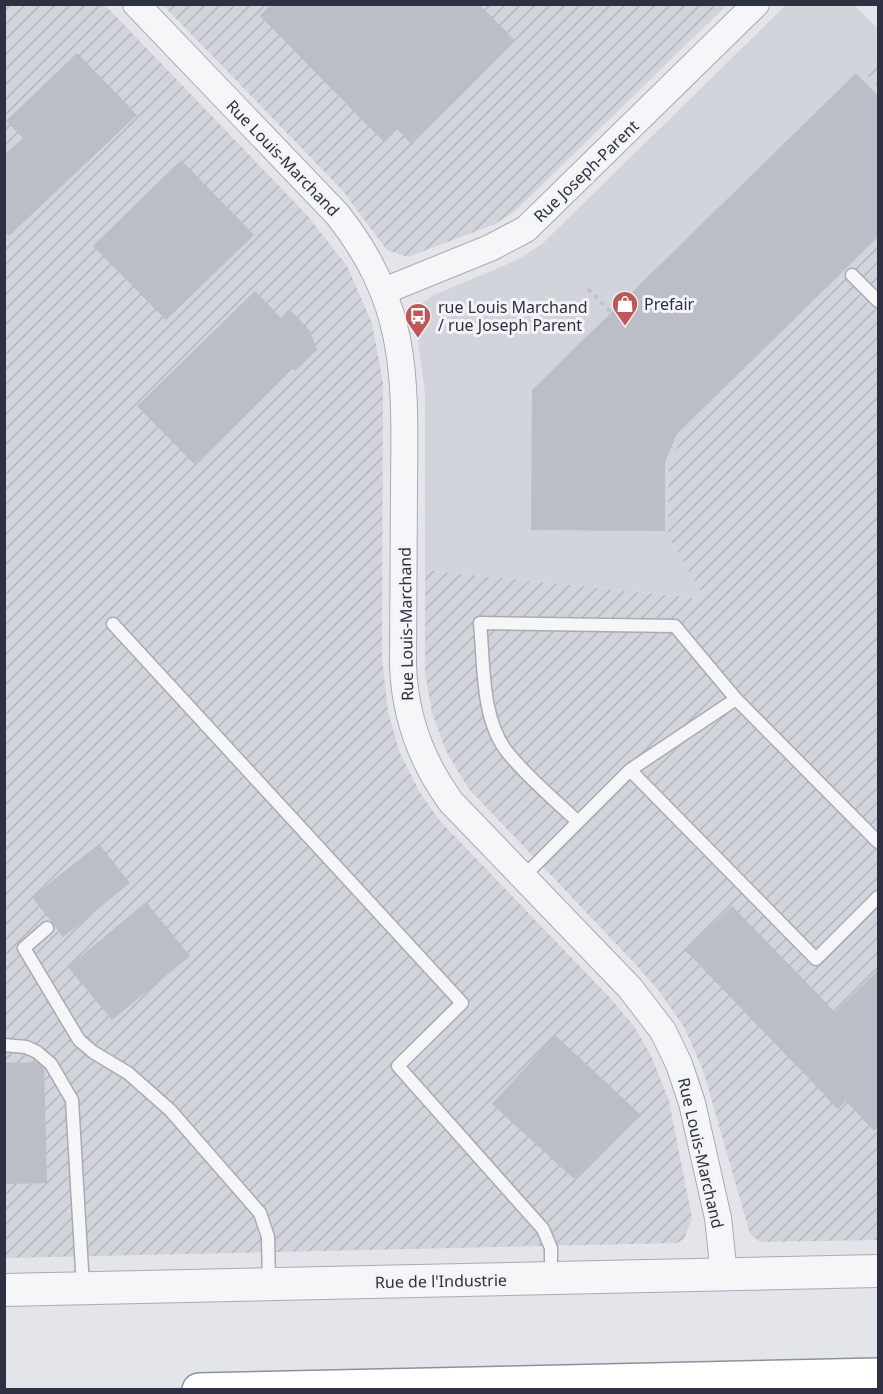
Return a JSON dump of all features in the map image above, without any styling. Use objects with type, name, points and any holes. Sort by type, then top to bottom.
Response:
[{"type":"highway","points":[[199,1389],[879,1375]]},
{"type":"street","name":"Rue Louis-Marchand","points":[[136,4],[337,214],[359,243],[384,291],[396,326],[404,380],[403,666],[409,714],[422,753],[442,789],[522,878],[642,1002],[671,1047],[685,1081],[700,1138],[721,1237],[724,1274]]},
{"type":"street","name":"Rue Joseph-Parent","points":[[384,291],[490,248],[526,229],[756,4]]},
{"type":"street","name":"Rue de l'Industrie","points":[[4,1290],[879,1271]]},
{"type":"lane","points":[[852,275],[879,301]]},
{"type":"lane","points":[[577,821],[507,753],[495,731],[488,704],[480,623],[675,626],[736,699],[879,842]]},
{"type":"lane","points":[[113,624],[462,1003],[398,1066],[543,1229],[551,1248],[551,1278]]},
{"type":"lane","points":[[522,878],[630,770],[736,699]]},
{"type":"lane","points":[[630,770],[816,959],[879,897]]},
{"type":"lane","points":[[47,928],[24,948],[52,999],[79,1040],[93,1052],[128,1073],[170,1110],[260,1213],[267,1237],[268,1284]]},
{"type":"lane","points":[[4,1045],[26,1047],[37,1052],[51,1064],[72,1100],[83,1288]]},
{"type":"path","points":[[588,289],[611,312]]},
{"type":"shaded area","points":[[4,5],[105,5],[307,215],[347,266],[372,323],[383,382],[382,659],[388,711],[400,753],[419,791],[440,821],[611,999],[633,1025],[651,1055],[669,1101],[692,1218],[684,1239],[677,1243],[5,1258]]},
{"type":"shaded area","points":[[163,5],[727,5],[514,212],[495,224],[408,257],[387,250],[342,190]]},
{"type":"shaded area","points":[[786,5],[855,5],[878,29],[878,54],[863,70],[878,87],[878,244],[684,434],[669,463],[668,536],[706,599],[425,570],[425,394],[416,324],[421,304],[434,295],[517,260],[542,244]]},
{"type":"shaded area","points":[[878,54],[878,87],[862,70]]},
{"type":"shaded area","points":[[878,244],[878,1240],[760,1242],[750,1234],[703,1070],[684,1027],[658,990],[638,967],[468,788],[446,751],[432,713],[425,673],[425,570],[705,599],[668,536],[669,463],[684,434]]},
{"type":"building","points":[[271,4],[479,4],[515,41],[410,143],[397,129],[384,142],[260,16]]},
{"type":"building","points":[[77,53],[137,115],[9,236],[4,231],[4,155],[23,138],[6,121]]},
{"type":"building","points":[[856,73],[878,96],[878,237],[677,434],[665,462],[665,531],[531,530],[532,390]]},
{"type":"building","points":[[181,160],[254,235],[166,320],[93,246]]},
{"type":"building","points":[[255,291],[281,318],[289,309],[310,331],[317,350],[295,371],[292,368],[194,464],[137,406]]},
{"type":"building","points":[[99,844],[130,883],[63,937],[32,897]]},
{"type":"building","points":[[146,902],[190,956],[112,1020],[68,967]]},
{"type":"building","points":[[732,906],[835,1012],[878,970],[878,1127],[874,1131],[846,1101],[838,1109],[685,950]]},
{"type":"building","points":[[555,1035],[640,1114],[574,1179],[492,1104]]},
{"type":"building","points":[[44,1062],[47,1183],[4,1184],[4,1063]]},
{"type":"place","name":"Prefair","points":[[625,327]]},
{"type":"place","name":"rue Louis Marchand / rue Joseph Parent","points":[[418,339]]}]
